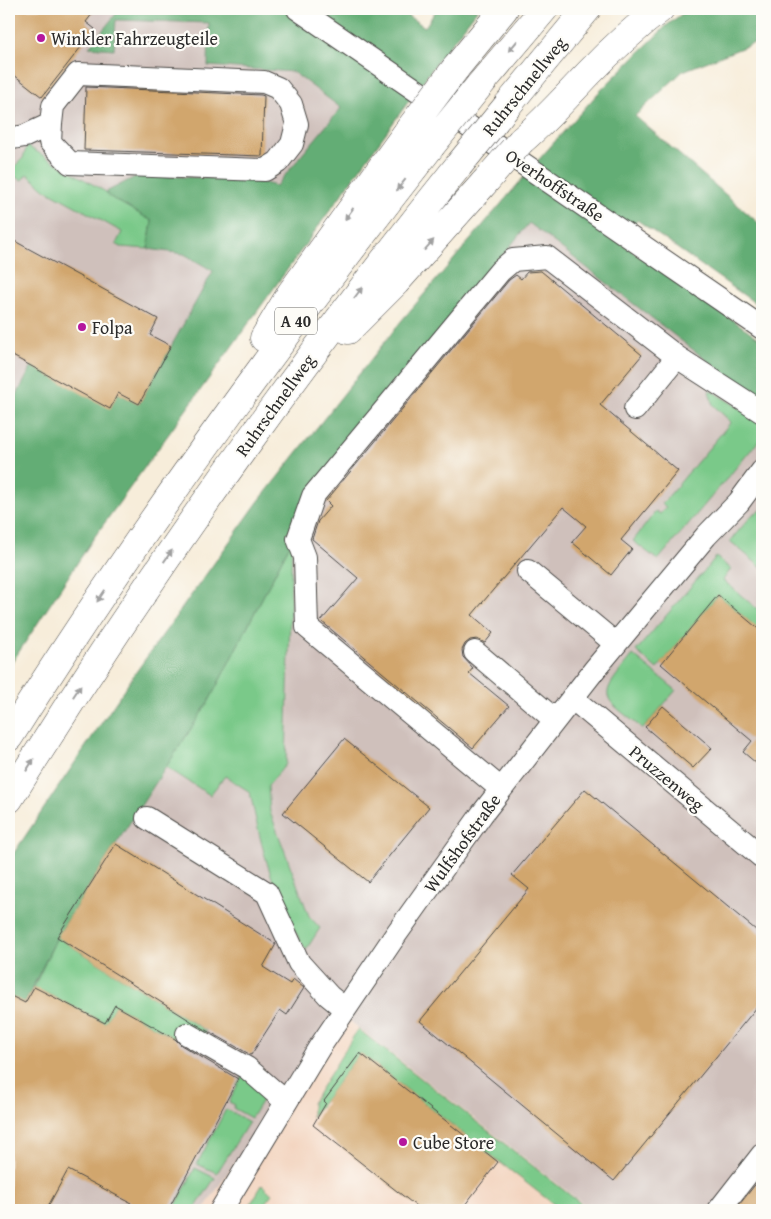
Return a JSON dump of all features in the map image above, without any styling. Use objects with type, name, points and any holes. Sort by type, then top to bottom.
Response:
[{"type":"highway","points":[[166,500],[291,293],[408,131],[502,9]]},
{"type":"highway","name":"Ruhrschnellweg","points":[[9,737],[84,621],[166,500],[251,381],[431,146],[544,9]]},
{"type":"highway","name":"Ruhrschnellweg","points":[[9,799],[50,732],[152,579],[266,417],[350,303],[459,165],[587,9]]},
{"type":"highway","points":[[530,130],[559,88],[629,9]]},
{"type":"highway","points":[[266,417],[295,384],[396,282],[530,130],[618,44],[660,9]]},
{"type":"street","name":"Overhoffstraße","points":[[298,9],[762,328]]},
{"type":"street","points":[[78,74],[264,82],[278,88],[291,104],[298,124],[292,144],[278,162],[265,170],[70,162],[50,142],[51,124],[53,106],[78,74]]},
{"type":"street","points":[[10,139],[25,136],[51,124]]},
{"type":"street","points":[[501,789],[306,627],[304,557],[298,539],[313,496],[500,271],[514,260],[547,257],[677,357],[762,412]]},
{"type":"street","points":[[635,409],[677,357]]},
{"type":"street","name":"Wulfshofstraße","points":[[221,1210],[319,1048],[403,925],[501,789],[616,644],[706,536],[739,502],[762,471]]},
{"type":"street","name":"Wulfshofstraße","points":[[739,502],[762,493]]},
{"type":"street","points":[[528,571],[616,644]]},
{"type":"street","points":[[475,652],[555,720]]},
{"type":"street","name":"Pruzzenweg","points":[[572,698],[762,858]]},
{"type":"street","points":[[147,818],[267,893],[299,963],[329,996],[345,1009]]},
{"type":"street","points":[[187,1034],[247,1068],[286,1102]]},
{"type":"street","points":[[719,1210],[762,1155]]},
{"type":"shaded area","points":[[9,9],[407,9],[414,81],[93,539],[9,667]]},
{"type":"shaded area","points":[[530,213],[762,375],[762,1210],[591,1210],[337,1011],[203,1210],[9,1210],[9,993],[309,484]]},
{"type":"shaded area","points":[[337,1011],[590,1210],[203,1210]]},
{"type":"green space","points":[[120,9],[397,9],[425,27],[437,9],[478,9],[440,58],[93,539],[9,667],[9,410],[32,366],[110,408],[118,393],[139,404],[213,271],[184,254],[148,249],[152,221],[108,196],[106,192],[139,175],[254,180],[276,186],[341,108],[293,72],[208,66],[209,23],[116,20],[114,49],[89,47]]},
{"type":"green space","points":[[688,9],[762,9],[762,40],[683,71],[635,116],[762,226],[762,308],[637,220],[621,243],[762,340],[762,403],[529,223],[316,485],[292,540],[209,701],[57,937],[25,1003],[10,996],[9,999],[9,860],[136,672],[258,502],[402,320],[599,92],[666,26]]},
{"type":"green space","points":[[27,146],[152,221],[148,249],[121,247],[116,244],[122,232],[46,190],[27,174],[22,180],[15,177],[12,169],[23,158]]},
{"type":"green space","points":[[710,390],[762,422],[762,437],[658,560],[633,541],[656,511],[660,514],[666,507],[662,504],[731,422],[713,405]]},
{"type":"green space","points":[[762,510],[762,568],[730,541],[753,514]]},
{"type":"green space","points":[[292,540],[286,764],[268,786],[270,812],[309,916],[320,928],[306,950],[286,913],[270,874],[250,792],[225,776],[210,795],[166,767],[209,701]]},
{"type":"green space","points":[[716,557],[731,569],[723,580],[762,613],[762,632],[718,595],[657,669],[636,651]]},
{"type":"green space","points":[[633,655],[676,690],[643,729],[618,709],[608,696],[613,681]]},
{"type":"green space","points":[[57,937],[206,1031],[203,1037],[182,1025],[174,1038],[115,1005],[105,1023],[34,987]]},
{"type":"green space","points":[[358,1029],[589,1210],[561,1210],[360,1053],[312,1117],[312,1103]]},
{"type":"green space","points":[[243,1074],[266,1094],[251,1118],[233,1108],[235,1105],[229,1102]]},
{"type":"green space","points":[[226,1109],[249,1122],[217,1173],[197,1164]]},
{"type":"green space","points":[[195,1168],[215,1178],[194,1210],[182,1210],[176,1205]]},
{"type":"green space","points":[[262,1185],[272,1194],[261,1208],[263,1210],[247,1210]]},
{"type":"building","name":"Winkler Fahrzeugteile","points":[[9,9],[96,9],[86,22],[95,29],[42,97],[9,71]]},
{"type":"building","points":[[86,87],[264,96],[262,156],[84,150]]},
{"type":"building","name":"Folpa","points":[[9,238],[158,319],[150,335],[171,346],[139,404],[118,393],[110,409],[9,354]]},
{"type":"building","points":[[541,271],[642,355],[600,405],[678,471],[621,540],[632,549],[611,575],[572,542],[586,526],[563,507],[472,615],[493,633],[485,643],[477,639],[470,640],[465,644],[462,650],[463,657],[473,668],[469,673],[509,706],[473,748],[321,621],[358,578],[312,539],[318,521],[331,506],[326,501],[509,280],[516,275],[521,279],[527,272]]},
{"type":"building","points":[[718,595],[762,632],[762,755],[756,763],[743,752],[752,741],[661,664]]},
{"type":"building","points":[[663,706],[712,748],[693,768],[645,727]]},
{"type":"building","points":[[344,739],[429,807],[368,882],[283,813]]},
{"type":"building","points":[[585,789],[762,935],[762,1001],[614,1181],[420,1021],[529,889],[512,875]]},
{"type":"building","points":[[116,844],[276,944],[263,967],[290,984],[293,979],[304,988],[287,1015],[280,1010],[251,1055],[194,1023],[57,937]]},
{"type":"building","points":[[34,987],[105,1023],[115,1005],[175,1039],[181,1045],[238,1079],[168,1210],[128,1210],[131,1203],[68,1170],[46,1210],[9,1210],[9,995],[25,1003]]},
{"type":"building","name":"Cube Store","points":[[360,1053],[498,1162],[461,1210],[421,1210],[313,1125],[326,1103],[324,1101]]},
{"type":"building","points":[[762,1176],[762,1210],[735,1210]]},
{"type":"place","name":"Winkler Fahrzeugteile","points":[[41,38]]},
{"type":"place","name":"Folpa","points":[[82,327]]},
{"type":"place","name":"Cube Store","points":[[403,1142]]}]
